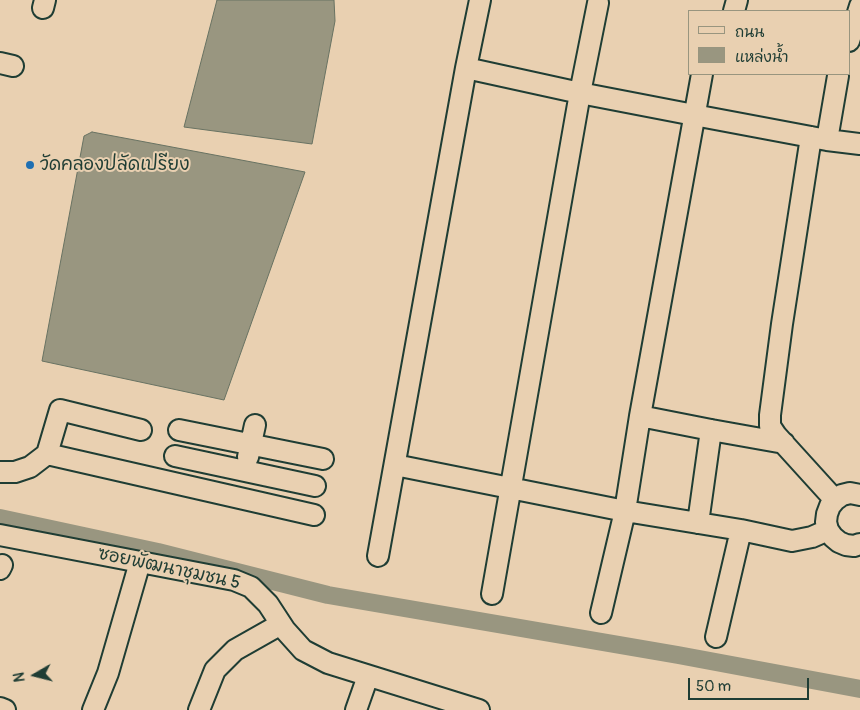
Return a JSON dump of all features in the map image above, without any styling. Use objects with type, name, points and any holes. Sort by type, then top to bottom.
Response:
[{"type":"street","points":[[378,556],[466,68],[480,0]]},
{"type":"street","points":[[492,594],[580,93],[598,3]]},
{"type":"street","points":[[850,38],[860,6]]},
{"type":"street","points":[[466,68],[694,115],[819,139],[860,144]]},
{"type":"street","points":[[601,613],[625,511],[640,416],[702,75]]},
{"type":"street","points":[[835,500],[776,435],[770,426],[770,414],[783,314],[819,139],[838,76]]},
{"type":"street","points":[[0,472],[15,472],[30,467],[47,454],[60,410],[140,430]]},
{"type":"street","points":[[640,416],[784,443]]},
{"type":"street","points":[[179,430],[253,434],[323,459]]},
{"type":"street","points":[[698,523],[711,430]]},
{"type":"street","points":[[239,498],[253,434]]},
{"type":"street","points":[[47,454],[314,515]]},
{"type":"street","points":[[175,456],[315,486]]},
{"type":"street","points":[[395,465],[625,511],[741,530],[792,541],[812,537],[828,530]]},
{"type":"street","points":[[860,495],[850,493],[842,495],[835,500],[830,506],[826,522],[828,530],[839,542],[854,546],[860,544]]},
{"type":"street","points":[[716,637],[741,530]]},
{"type":"street","name":"ซอยพัฒนาชุมชน 5","points":[[0,535],[234,580],[251,587],[268,604],[285,630],[303,650],[328,663],[479,710]]},
{"type":"street","points":[[93,710],[108,673],[140,562]]},
{"type":"street","points":[[199,710],[215,670],[234,650],[281,624]]},
{"type":"street","points":[[356,710],[368,676]]},
{"type":"street","points":[[0,708],[5,710]]},
{"type":"water","points":[[217,0],[334,0],[335,21],[312,144],[184,127]]},
{"type":"water","points":[[92,132],[305,172],[224,400],[42,361],[84,136]]},
{"type":"waterway","points":[[0,518],[158,552],[328,595],[678,655],[860,689]]},
{"type":"place","name":"วัดคลองปลัดเปรียง","points":[[30,165]]}]
